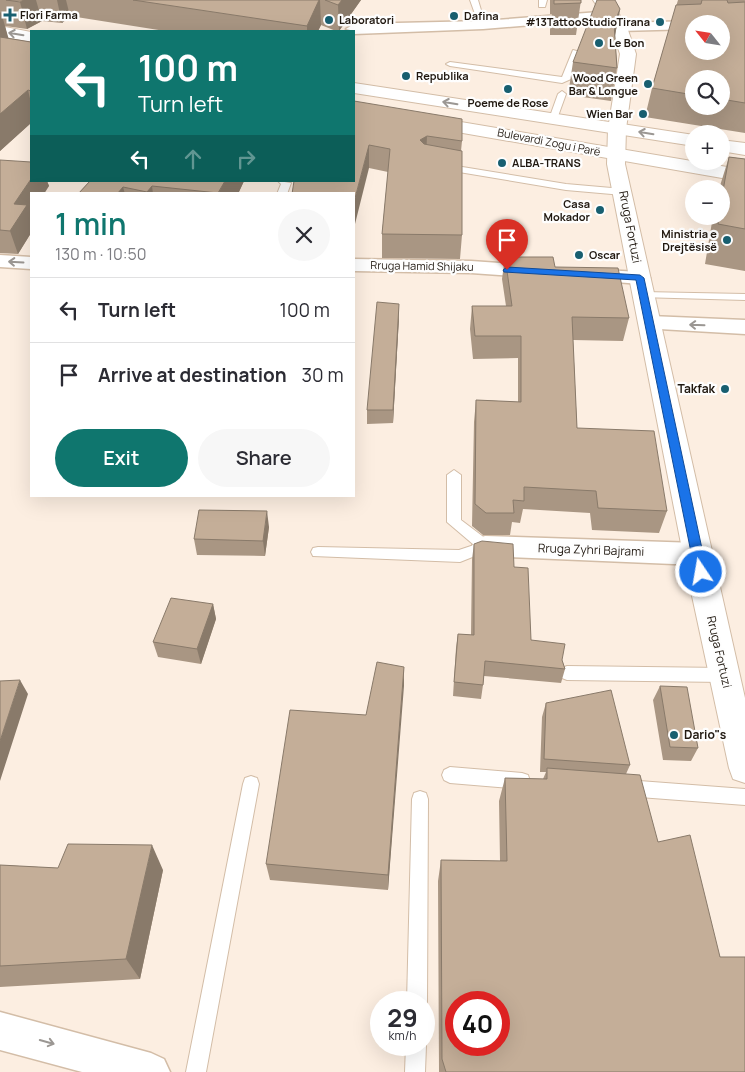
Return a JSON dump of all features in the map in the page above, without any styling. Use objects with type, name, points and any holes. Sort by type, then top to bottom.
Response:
[{"type":"street","name":"Rruga Fortuzi","points":[[601,0],[616,21],[628,54],[617,129],[616,155],[697,554],[745,768]]},
{"type":"street","points":[[354,29],[616,21],[685,25]]},
{"type":"street","points":[[0,31],[30,36]]},
{"type":"street","name":"Bulevardi Zogu i Parë","points":[[355,88],[685,140]]},
{"type":"street","name":"Bulevardi Zogu i Parë","points":[[355,109],[745,176]]},
{"type":"street","points":[[730,146],[745,149]]},
{"type":"street","points":[[0,261],[30,263]]},
{"type":"street","name":"Rruga Hamid Shijaku","points":[[355,265],[472,267],[566,273],[642,287]]},
{"type":"street","points":[[650,323],[745,327]]},
{"type":"street","name":"Rruga Zyhri Bajrami","points":[[485,546],[697,554]]},
{"type":"street","points":[[0,1031],[151,1072]]},
{"type":"lane","points":[[474,0],[483,25]]},
{"type":"lane","points":[[553,119],[576,52]]},
{"type":"lane","points":[[450,64],[557,80],[566,79]]},
{"type":"lane","points":[[436,165],[566,187],[623,192]]},
{"type":"lane","points":[[642,287],[745,297]]},
{"type":"lane","points":[[454,475],[454,522],[485,546]]},
{"type":"lane","points":[[318,552],[460,556],[485,546]]},
{"type":"lane","points":[[567,674],[724,675]]},
{"type":"lane","points":[[450,775],[538,782]]},
{"type":"lane","points":[[196,1072],[251,784]]},
{"type":"lane","points":[[607,787],[745,797]]},
{"type":"lane","points":[[417,991],[420,799]]},
{"type":"lane","points":[[415,1072],[416,1056]]},
{"type":"building","points":[[6,0],[24,0],[20,2]]},
{"type":"building","points":[[133,0],[319,0],[307,26]]},
{"type":"building","points":[[325,0],[342,0],[338,5]]},
{"type":"building","points":[[554,0],[581,0],[581,3],[554,4]]},
{"type":"building","points":[[597,0],[615,0],[620,9],[614,24],[617,68],[573,62]]},
{"type":"building","points":[[702,0],[727,0],[728,3],[745,2],[745,103],[730,100],[730,70],[685,70],[685,94],[652,88],[676,5],[701,4]]},
{"type":"building","points":[[0,37],[30,42],[30,91],[28,90],[0,114]]},
{"type":"building","points":[[355,101],[462,119],[462,141],[427,136],[420,140],[424,144],[462,151],[462,235],[382,234],[390,149],[369,145],[355,198],[355,192],[292,192],[294,182],[355,182]]},
{"type":"building","points":[[730,157],[745,159],[745,229],[723,225],[730,225],[730,180],[725,180],[727,170],[730,170]]},
{"type":"building","points":[[0,160],[30,162],[30,180],[14,204],[27,205],[10,231],[0,230]]},
{"type":"building","points":[[89,182],[224,182],[219,192],[152,186],[147,192],[123,187],[119,192],[80,192]]},
{"type":"building","points":[[505,257],[553,257],[555,267],[618,268],[629,318],[572,317],[577,428],[654,431],[667,511],[598,508],[596,491],[524,487],[524,501],[513,500],[514,513],[486,513],[475,504],[476,400],[521,402],[521,336],[475,336],[472,306],[512,306]]},
{"type":"building","points":[[377,302],[399,304],[393,410],[367,410]]},
{"type":"building","points":[[199,510],[267,511],[263,541],[194,539]]},
{"type":"building","points":[[482,541],[513,544],[514,567],[528,568],[531,640],[565,644],[562,660],[565,669],[485,661],[483,685],[454,682],[458,634],[474,635],[474,544]]},
{"type":"building","points":[[171,598],[213,604],[197,649],[153,642]]},
{"type":"building","points":[[377,662],[404,667],[388,875],[266,864],[290,710],[366,715]]},
{"type":"building","points":[[20,680],[0,741],[0,681]]},
{"type":"building","points":[[660,686],[687,687],[698,748],[670,747]]},
{"type":"building","points":[[611,690],[630,765],[544,759],[546,703]]},
{"type":"building","points":[[547,768],[640,775],[658,842],[690,835],[720,957],[745,957],[745,1072],[446,1072],[442,1059],[441,860],[507,861],[505,778],[547,779]]},
{"type":"building","points":[[68,844],[152,845],[126,959],[0,966],[0,865],[58,868]]},
{"type":"place","name":"Flori Farma","points":[[10,15]]},
{"type":"place","name":"Dafina","points":[[454,16]]},
{"type":"place","name":"Laboratori","points":[[329,20]]},
{"type":"place","name":"#13TattooStudioTirana","points":[[660,22]]},
{"type":"place","name":"Le Bon","points":[[599,43]]},
{"type":"place","name":"Republika","points":[[406,76]]},
{"type":"place","name":"Wood Green Bar & Longue","points":[[648,84]]},
{"type":"place","name":"Poeme de Rose","points":[[508,89]]},
{"type":"place","name":"Wien Bar","points":[[643,114]]},
{"type":"place","name":"ALBA-TRANS","points":[[502,163]]},
{"type":"place","name":"Casa Mokador","points":[[600,210]]},
{"type":"place","name":"Ministria e Drejtësisë","points":[[727,240]]},
{"type":"place","name":"Oscar","points":[[579,255]]},
{"type":"place","name":"Takfak","points":[[725,389]]},
{"type":"place","name":"Dario\"s","points":[[674,735]]},
{"type":"route","points":[[507,270],[640,278],[701,572]]}]
